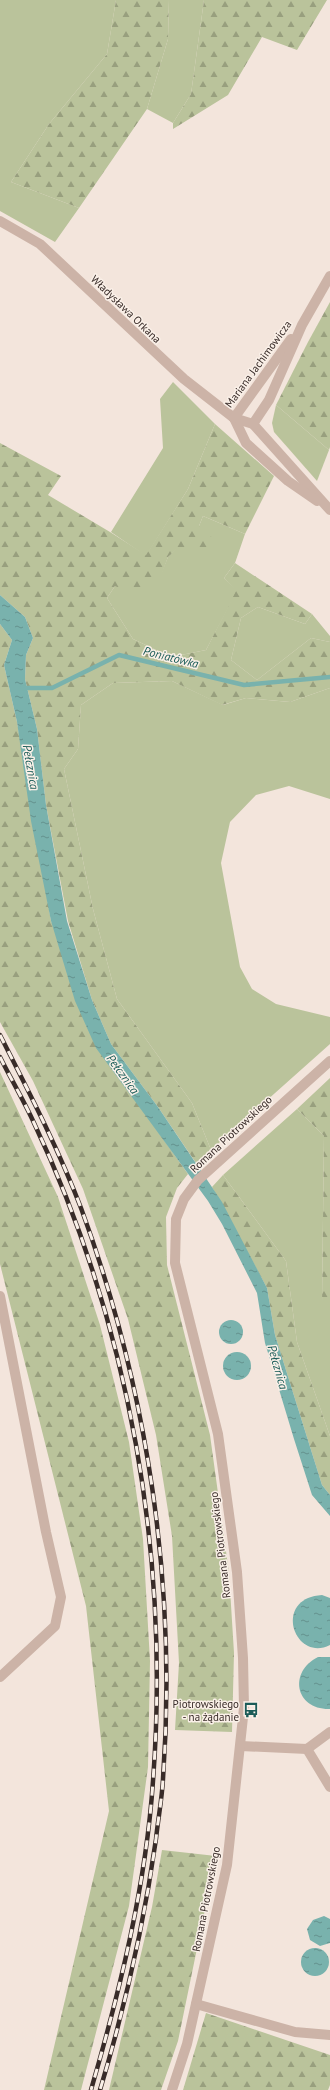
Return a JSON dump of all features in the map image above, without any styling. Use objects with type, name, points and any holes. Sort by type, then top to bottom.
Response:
[{"type":"street","name":"Władysława Orkana","points":[[0,221],[40,244],[178,374],[234,418],[253,424],[330,510]]},
{"type":"street","name":"Mariana Jachimowicza","points":[[253,424],[269,400],[302,325],[330,276]]},
{"type":"street","name":"Mariana Jachimowicza","points":[[234,418],[302,325]]},
{"type":"street","name":"Władysława Orkana","points":[[234,418],[246,443],[288,481],[330,510]]},
{"type":"street","name":"Romana Piotrowskiego","points":[[172,2090],[187,2044],[227,1865],[244,1708],[243,1658],[237,1572],[218,1434],[175,1263],[176,1219],[184,1199],[198,1180],[216,1162],[330,1061]]},
{"type":"street","points":[[0,1296],[46,1532],[62,1597],[55,1626],[0,1677]]},
{"type":"street","points":[[241,1746],[307,1749],[330,1732]]},
{"type":"street","points":[[307,1749],[330,1787]]},
{"type":"street","points":[[196,2004],[295,2032],[330,2035]]},
{"type":"green space","points":[[0,0],[116,0],[107,54],[49,124],[11,182],[79,208],[55,242],[0,211]]},
{"type":"green space","points":[[116,0],[169,0],[168,39],[147,109],[79,208],[11,182],[49,124],[107,54]]},
{"type":"green space","points":[[169,0],[204,0],[191,94],[173,123],[147,109],[168,39]]},
{"type":"green space","points":[[204,0],[327,0],[297,50],[262,37],[228,95],[173,129],[173,123],[191,94]]},
{"type":"green space","points":[[330,302],[330,447],[329,450],[276,405]]},
{"type":"green space","points":[[173,382],[215,424],[188,489],[146,556],[111,532],[163,448],[160,399]]},
{"type":"green space","points":[[276,405],[329,450],[317,481],[274,432],[272,423]]},
{"type":"green space","points":[[215,424],[274,476],[245,534],[203,516],[199,526],[217,542],[207,553],[178,548],[168,557],[160,579],[139,596],[115,586],[107,598],[133,639],[171,657],[206,650],[236,591],[224,578],[235,563],[312,614],[305,624],[258,607],[241,618],[231,660],[257,680],[311,638],[330,642],[330,688],[290,702],[246,698],[222,705],[172,681],[113,683],[81,705],[78,749],[64,769],[93,909],[117,999],[192,1103],[211,1150],[196,1163],[158,1107],[111,1044],[92,1000],[68,921],[46,805],[37,729],[25,679],[26,655],[33,638],[25,617],[0,595],[0,443],[61,476],[48,495],[146,555],[188,489]]},
{"type":"green space","points":[[203,516],[245,534],[235,563],[224,578],[237,591],[206,650],[171,657],[133,639],[107,598],[115,586],[159,579],[168,557],[199,526]]},
{"type":"green space","points":[[258,607],[305,624],[312,614],[330,636],[330,642],[311,638],[257,680],[231,660],[241,618]]},
{"type":"green space","points":[[0,624],[12,640],[4,665],[17,722],[51,921],[144,1112],[188,1174],[177,1188],[166,1217],[167,1265],[210,1435],[229,1573],[234,1653],[232,1732],[175,1730],[179,1663],[172,1536],[156,1435],[128,1319],[83,1189],[33,1081],[0,1022]]},
{"type":"green space","points":[[172,681],[223,705],[246,698],[290,702],[330,688],[330,799],[289,786],[256,795],[230,822],[221,863],[240,967],[252,989],[276,1004],[330,1017],[330,1044],[211,1150],[192,1103],[117,999],[93,909],[64,769],[78,749],[81,705],[113,683]]},
{"type":"green space","points":[[0,1072],[58,1197],[100,1325],[129,1442],[143,1539],[150,1661],[148,1767],[129,1906],[81,2090],[44,2090],[109,1811],[86,1606],[0,1264]]},
{"type":"green space","points":[[330,1078],[330,1301],[322,1302],[324,1136],[297,1109]]},
{"type":"green space","points":[[297,1109],[324,1136],[322,1301],[330,1301],[330,1436],[297,1342],[286,1261],[223,1175]]},
{"type":"green space","points":[[223,1175],[286,1261],[297,1342],[330,1436],[330,1495],[322,1485],[275,1335],[267,1288],[212,1187]]},
{"type":"green space","points":[[162,1850],[216,1856],[178,2041],[161,2090],[109,2090],[152,1907]]},
{"type":"green space","points":[[206,2013],[330,2055],[330,2085],[328,2090],[183,2090]]},
{"type":"water","name":"Pełcznica","points":[[0,595],[25,617],[33,638],[26,655],[25,679],[37,729],[46,805],[67,921],[92,1000],[111,1044],[158,1107],[222,1202],[267,1288],[275,1335],[322,1485],[330,1495],[330,1516],[312,1495],[265,1343],[257,1293],[222,1224],[208,1201],[96,1048],[75,1001],[51,921],[31,821],[17,722],[4,665],[12,640],[0,624]]},
{"type":"water","points":[[231,1320],[236,1321],[242,1327],[242,1337],[236,1343],[231,1344],[226,1343],[220,1337],[219,1332],[220,1327],[226,1321]]},
{"type":"water","points":[[237,1352],[247,1356],[251,1366],[247,1376],[237,1380],[227,1376],[223,1366],[227,1356]]},
{"type":"water","points":[[322,1595],[330,1598],[330,1645],[317,1648],[307,1645],[298,1638],[294,1628],[293,1617],[297,1607],[307,1599]]},
{"type":"water","points":[[318,1657],[330,1657],[330,1709],[318,1708],[309,1703],[303,1697],[300,1689],[299,1680],[302,1672],[308,1664]]},
{"type":"water","points":[[324,1916],[330,1919],[330,1943],[320,1946],[310,1940],[307,1929],[313,1920]]},
{"type":"water","points":[[315,1948],[325,1952],[329,1962],[325,1972],[315,1976],[305,1972],[301,1962],[305,1952]]},
{"type":"waterway","name":"Poniatówka","points":[[22,688],[52,688],[119,655],[244,685],[330,677]]},
{"type":"railway","points":[[0,1035],[43,1120],[63,1164],[81,1208],[104,1277],[124,1347],[140,1418],[152,1489],[161,1562],[166,1634],[166,1707],[162,1794],[140,1934],[126,1997],[100,2090]]},
{"type":"railway","points":[[0,1057],[34,1123],[67,1200],[95,1280],[118,1361],[136,1444],[148,1528],[155,1612],[157,1697],[150,1820],[138,1898],[122,1976],[91,2090]]},
{"type":"place","name":"Piotrowskiego - na żądanie","points":[[251,1710]]}]
